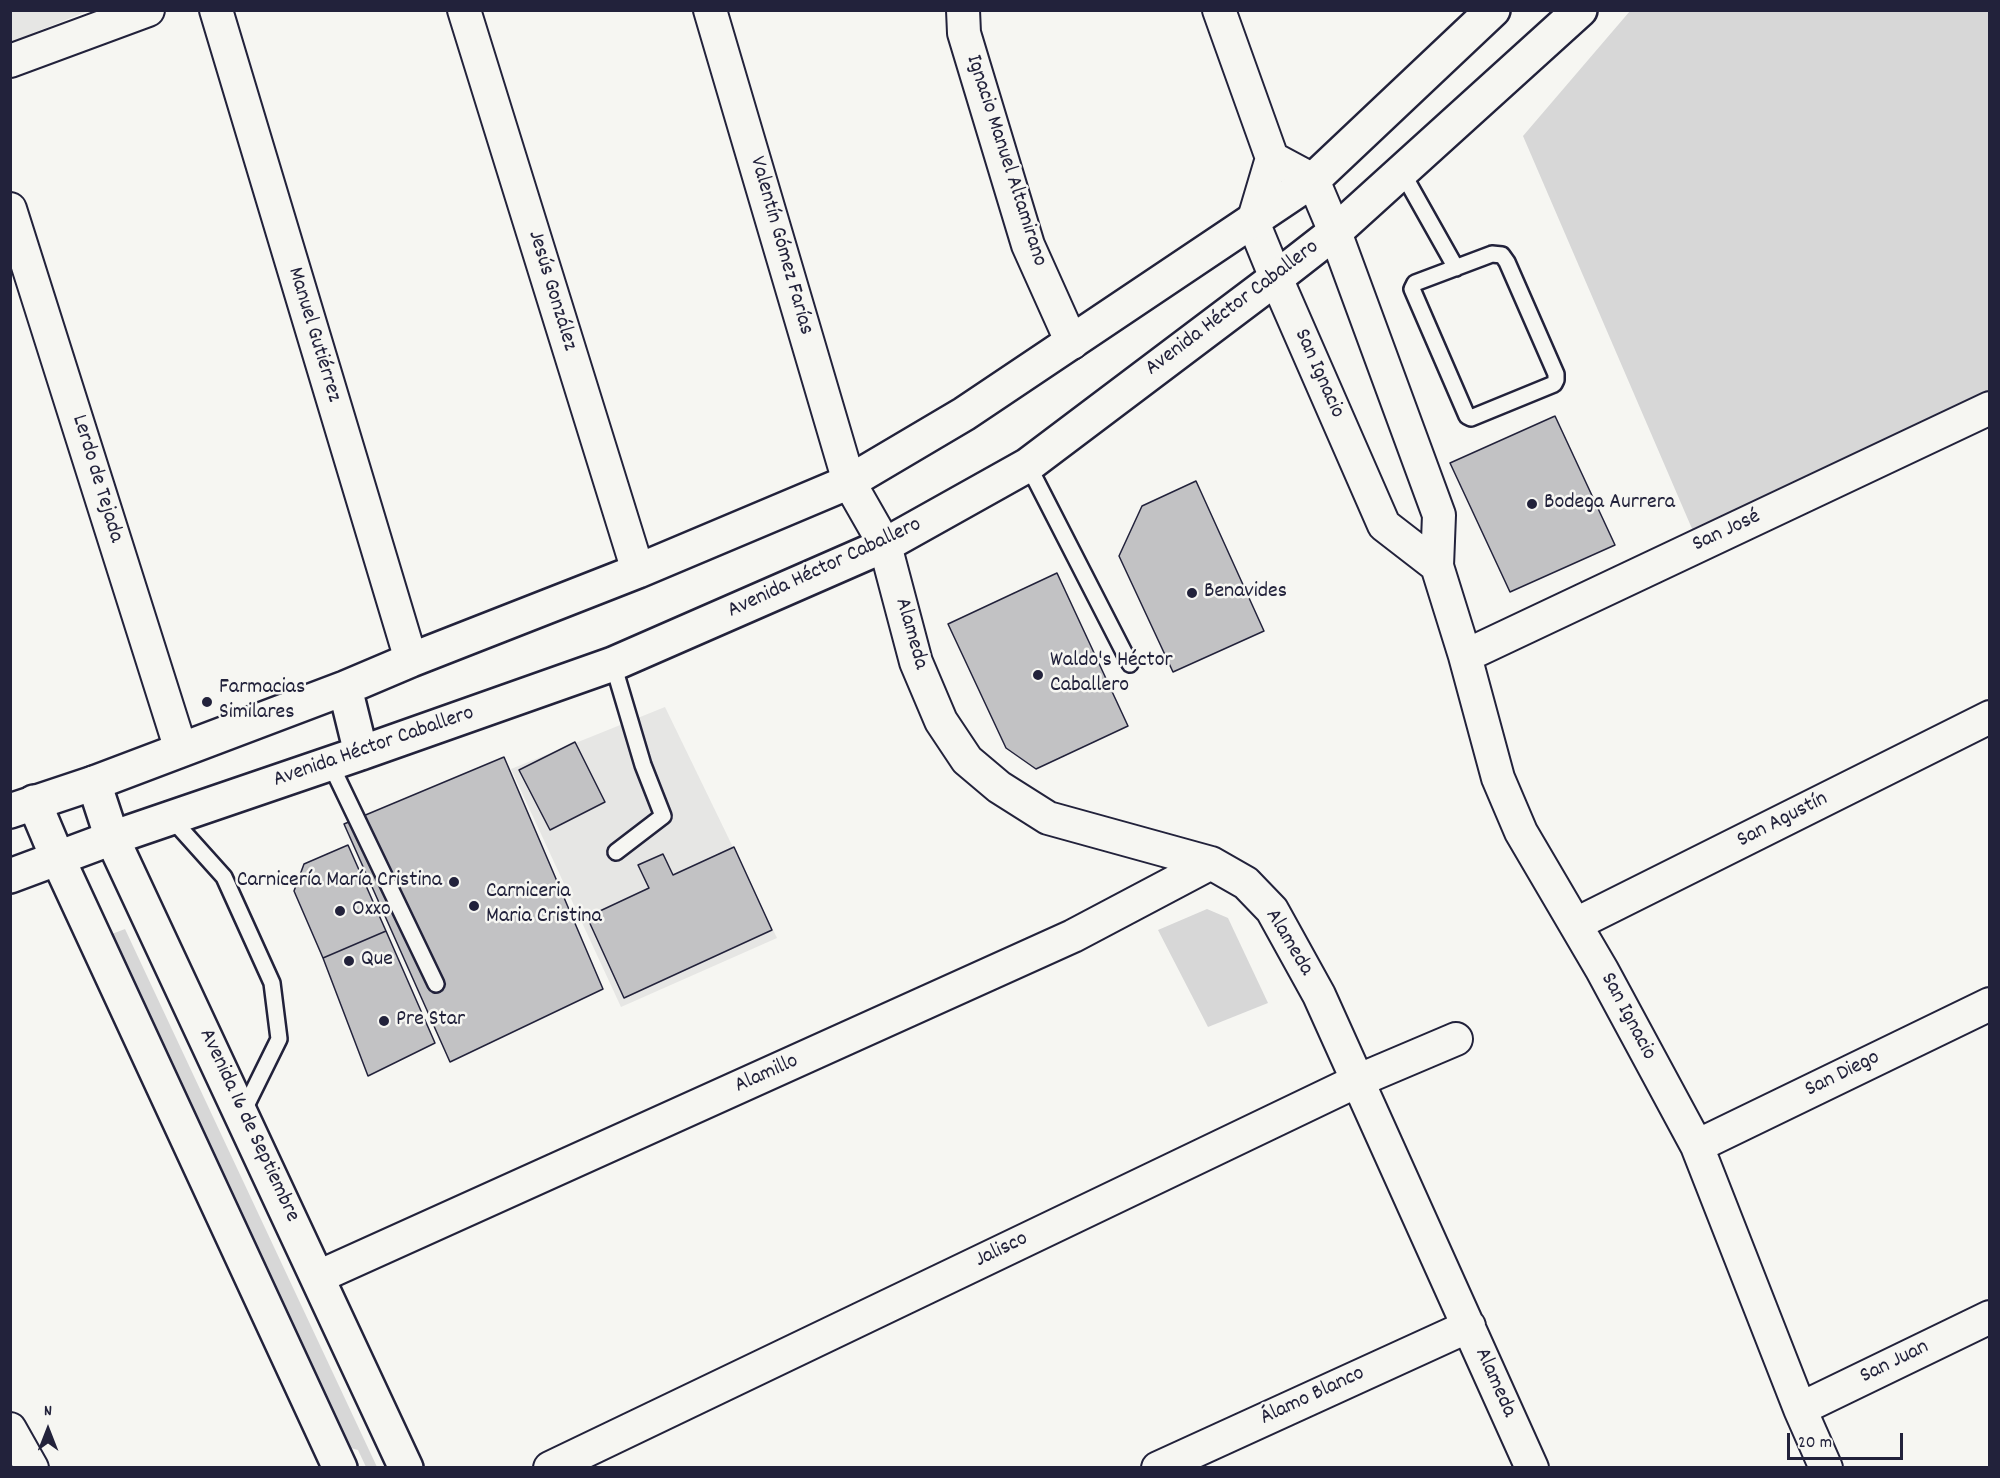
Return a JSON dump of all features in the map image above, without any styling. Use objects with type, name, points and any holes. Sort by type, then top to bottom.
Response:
[{"type":"main road","points":[[340,1467],[58,860],[22,806],[94,783],[345,688],[638,572],[849,482],[964,414],[1313,180],[1493,10]]},
{"type":"main road","name":"Avenida Héctor Caballero","points":[[10,876],[112,838],[613,664],[885,545],[1028,465],[1276,278],[1335,232],[1580,10]]},
{"type":"main road","points":[[345,688],[362,753]]},
{"type":"main road","name":"Avenida 16 de Septiembre","points":[[94,783],[112,838],[406,1467]]},
{"type":"street","points":[[10,61],[148,10]]},
{"type":"street","name":"Manuel Gutiérrez","points":[[216,10],[411,660]]},
{"type":"street","name":"Jesús González","points":[[464,10],[638,572]]},
{"type":"street","name":"Valentín Gómez Farías","points":[[710,10],[849,482],[885,545]]},
{"type":"street","name":"Ignacio Manuel Altamirano","points":[[963,10],[964,33],[1028,245],[1072,343]]},
{"type":"street","points":[[1219,10],[1272,158],[1253,222]]},
{"type":"street","points":[[1272,158],[1313,180]]},
{"type":"street","name":"San Ignacio","points":[[1313,180],[1335,232],[1439,515],[1437,566],[1465,656],[1498,778],[1521,832],[1576,924],[1697,1146],[1800,1409],[1826,1467]]},
{"type":"street","name":"Lerdo de Tejada","points":[[10,209],[181,750]]},
{"type":"street","name":"San Ignacio","points":[[1253,222],[1384,525],[1437,566]]},
{"type":"street","name":"San José","points":[[1465,656],[1989,408]]},
{"type":"street","name":"Alameda","points":[[885,545],[916,662],[941,721],[967,760],[999,787],[1048,818],[1211,863],[1246,883],[1272,910],[1318,995],[1532,1467]]},
{"type":"street","name":"San Agustín","points":[[1576,924],[1989,717]]},
{"type":"street","name":"Alamillo","points":[[318,1277],[1073,936],[1211,863]]},
{"type":"street","name":"San Diego","points":[[1697,1146],[1989,1004]]},
{"type":"street","name":"Jalisco","points":[[550,1467],[1357,1081],[1456,1039]]},
{"type":"street","name":"San Juan","points":[[1800,1409],[1989,1317]]},
{"type":"street","name":"Álamo Blanco","points":[[1158,1467],[1469,1326]]},
{"type":"street","points":[[10,1429],[32,1467]]},
{"type":"lane","points":[[1402,172],[1456,268]]},
{"type":"lane","points":[[1492,254],[1502,255],[1556,374],[1554,384],[1475,418],[1467,416],[1412,289],[1415,284],[1456,268],[1492,254]]},
{"type":"lane","points":[[1028,465],[1130,664]]},
{"type":"lane","points":[[613,664],[643,765],[663,816],[616,852]]},
{"type":"lane","points":[[330,764],[436,984]]},
{"type":"lane","points":[[171,818],[224,877],[272,983],[279,1039],[242,1114]]},
{"type":"shaded area","points":[[11,10],[88,10],[88,11],[11,42]]},
{"type":"shaded area","points":[[1630,11],[1989,11],[1989,390],[1693,531],[1523,136]]},
{"type":"shaded area","points":[[665,707],[777,938],[621,1007],[511,769]]},
{"type":"shaded area","points":[[1207,909],[1228,918],[1268,1003],[1208,1027],[1158,930]]},
{"type":"shaded area","points":[[125,929],[377,1467],[366,1467],[358,1450],[340,1445],[104,937]]},
{"type":"building","name":"Bodega Aurrera","points":[[1555,416],[1615,545],[1510,592],[1450,463]]},
{"type":"building","name":"Benavides","points":[[1196,481],[1264,631],[1173,672],[1119,556],[1142,506]]},
{"type":"building","name":"Waldo's Héctor Caballero","points":[[1057,573],[1128,726],[1036,769],[1006,748],[948,624]]},
{"type":"building","points":[[575,742],[605,802],[550,830],[519,770]]},
{"type":"building","name":"Carniceria Maria Cristina","points":[[504,757],[603,989],[450,1062],[344,824]]},
{"type":"building","name":"Oxxo","points":[[348,845],[386,931],[323,958],[294,891],[304,864]]},
{"type":"building","points":[[734,847],[772,930],[624,998],[587,917],[649,888],[638,865],[663,854],[673,875]]},
{"type":"building","points":[[386,931],[435,1043],[368,1076],[323,958]]},
{"type":"place","name":"Bodega Aurrera","points":[[1532,504]]},
{"type":"place","name":"Benavides","points":[[1192,593]]},
{"type":"place","name":"Waldo's Héctor Caballero","points":[[1038,675]]},
{"type":"place","name":"Farmacias Similares","points":[[207,702]]},
{"type":"place","name":"Carnicería María Cristina","points":[[454,882]]},
{"type":"place","name":"Carniceria Maria Cristina","points":[[474,906]]},
{"type":"place","name":"Oxxo","points":[[340,911]]},
{"type":"place","name":"Que","points":[[349,961]]},
{"type":"place","name":"Pre Star","points":[[384,1021]]}]
